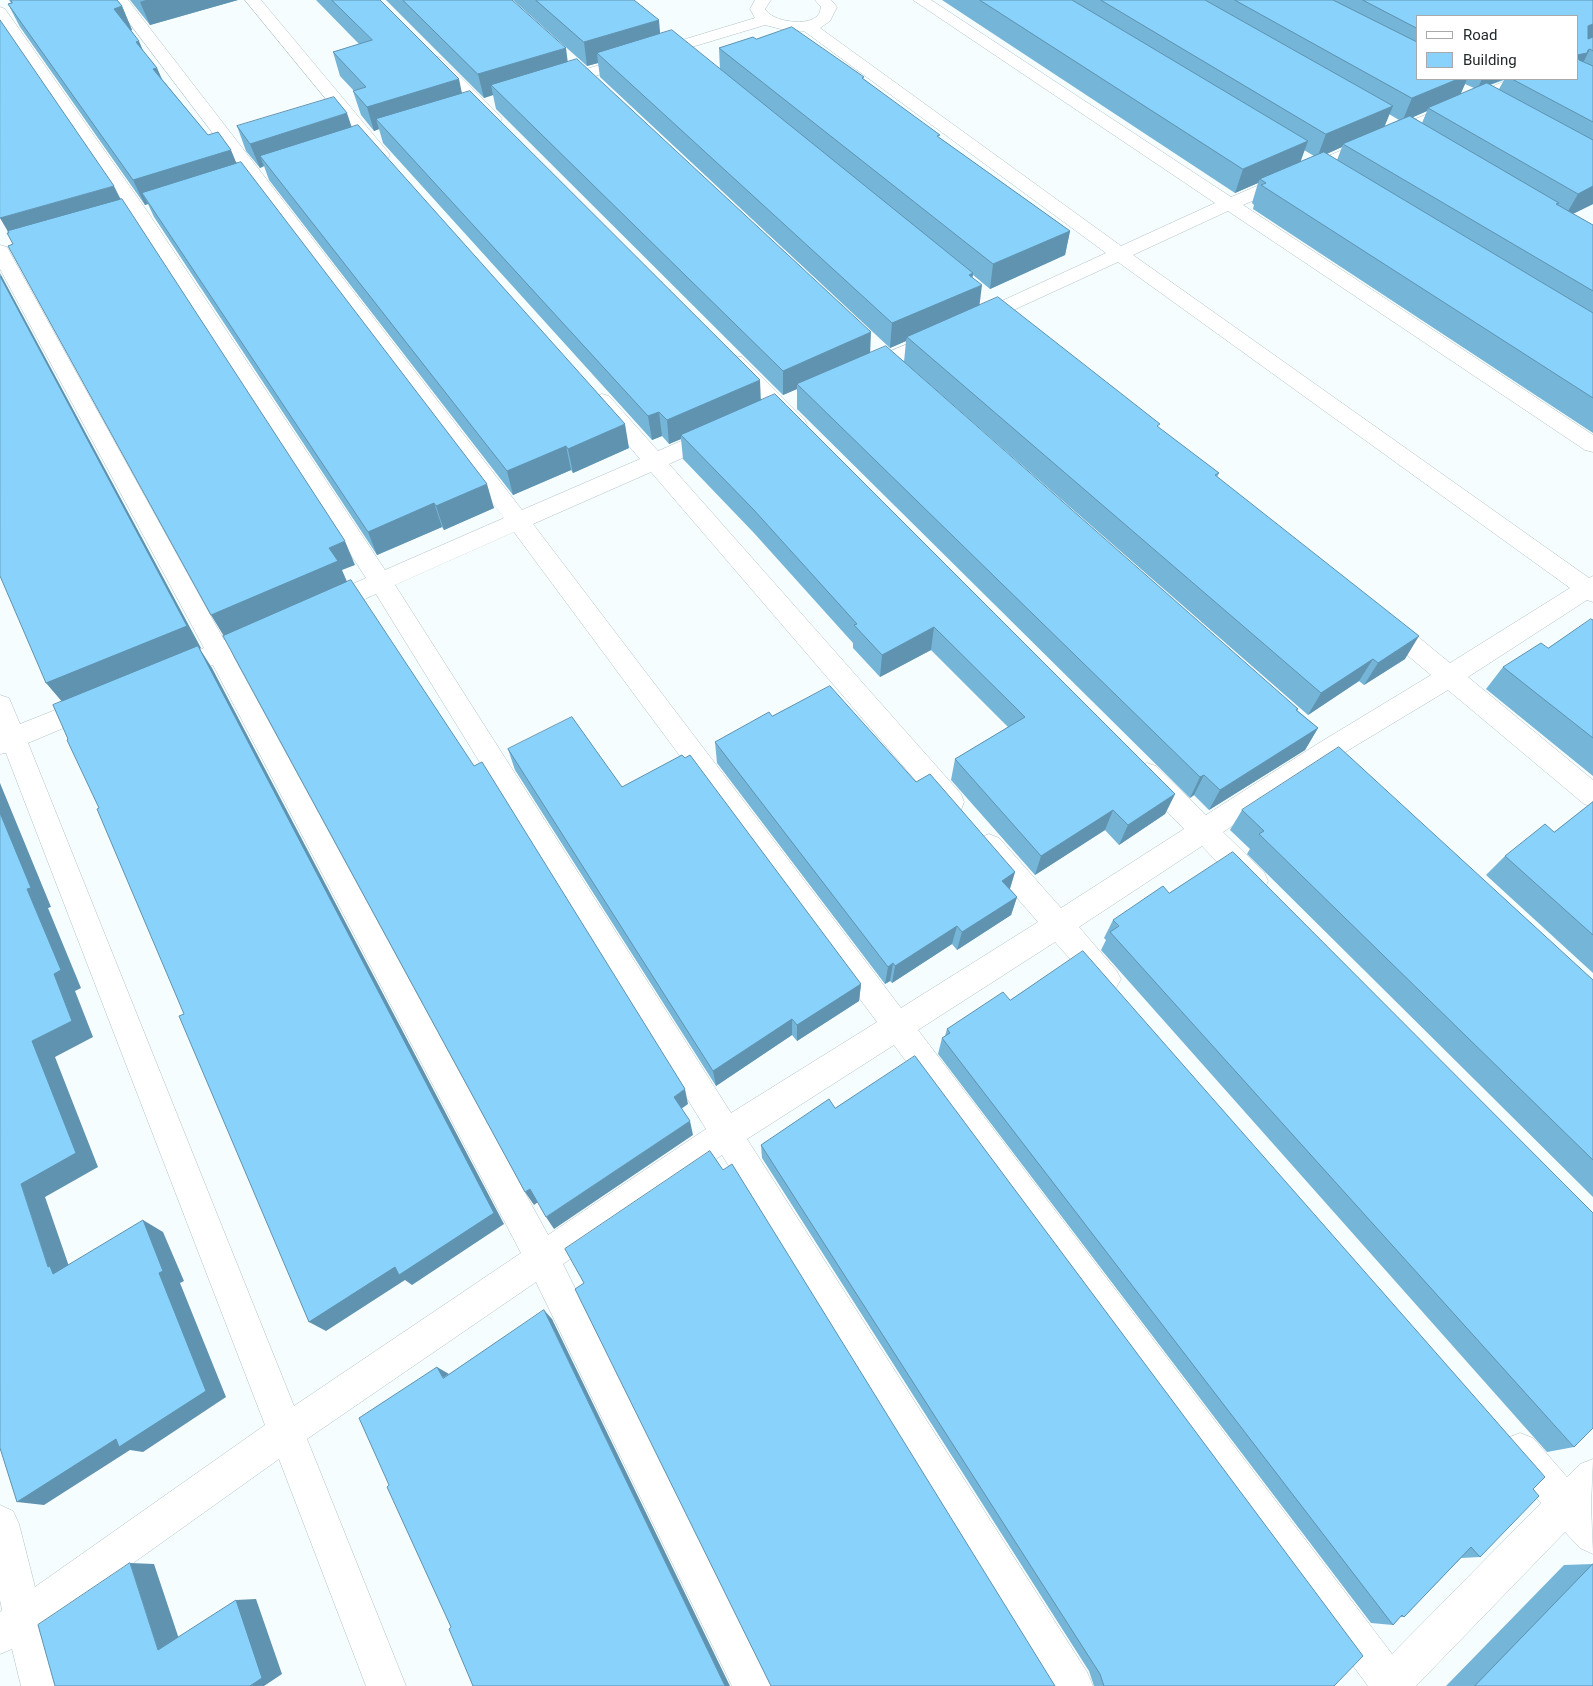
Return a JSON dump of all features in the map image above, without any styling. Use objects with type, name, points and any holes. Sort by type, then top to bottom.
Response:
[{"type":"street","points":[[120,0],[518,520],[1390,1685],[1593,1477]]},
{"type":"street","points":[[253,0],[395,170]]},
{"type":"street","points":[[762,0],[756,10],[758,15],[764,20],[783,26],[806,26],[825,18],[832,3]]},
{"type":"street","points":[[921,0],[1593,445]]},
{"type":"street","points":[[0,12],[140,214],[380,582],[1073,1686]]},
{"type":"street","points":[[537,89],[764,20]]},
{"type":"street","points":[[12,1627],[286,1432],[726,1134],[1058,925],[1327,750],[1591,589],[1121,255],[806,26]]},
{"type":"street","points":[[656,29],[695,61]]},
{"type":"street","points":[[421,47],[509,134]]},
{"type":"street","points":[[564,55],[604,92]]},
{"type":"street","points":[[842,379],[1002,309],[1229,204],[1520,80]]},
{"type":"street","points":[[5,252],[542,1258],[752,1686]]},
{"type":"street","points":[[717,344],[814,442]]},
{"type":"street","points":[[590,389],[656,462],[1124,1000]]},
{"type":"street","points":[[309,613],[735,426]]},
{"type":"street","points":[[1372,613],[1593,796]]},
{"type":"street","points":[[156,679],[282,625]]},
{"type":"street","points":[[6,742],[111,698]]},
{"type":"street","points":[[0,705],[6,742],[286,1432],[386,1686]]},
{"type":"street","points":[[1133,760],[1266,894]]},
{"type":"street","points":[[1500,1428],[1593,1534]]},
{"type":"street","points":[[0,1524],[12,1627],[41,1686]]},
{"type":"building","points":[[11,0],[117,0],[122,6],[114,9],[139,41],[136,42],[157,68],[153,69],[208,135],[218,132],[231,150],[133,180],[8,4],[12,3]]},
{"type":"building","points":[[332,0],[380,0],[459,79],[367,107],[353,91],[366,87],[333,52],[372,40]]},
{"type":"building","points":[[403,0],[512,0],[566,48],[478,74]]},
{"type":"building","points":[[536,0],[634,0],[659,20],[584,42]]},
{"type":"building","points":[[980,0],[1072,0],[1308,141],[1243,169]]},
{"type":"building","points":[[1101,0],[1205,0],[1393,106],[1326,134]]},
{"type":"building","points":[[1235,0],[1333,0],[1416,42],[1416,80],[1456,80],[1412,98]]},
{"type":"building","points":[[1363,0],[1593,0],[1593,24],[1588,26],[1588,39],[1593,37],[1593,51],[1590,49],[1587,53],[1578,55],[1578,15],[1416,15],[1416,27]]},
{"type":"building","points":[[0,20],[114,186],[0,218]]},
{"type":"building","points":[[792,27],[864,77],[862,78],[940,135],[937,136],[1070,231],[993,264],[719,48],[753,37],[756,39]]},
{"type":"building","points":[[672,30],[973,273],[969,275],[982,285],[892,323],[597,53]]},
{"type":"building","points":[[1578,58],[1593,66],[1593,122],[1514,80],[1578,80]]},
{"type":"building","points":[[577,59],[871,332],[783,371],[491,85]]},
{"type":"building","points":[[1487,83],[1593,140],[1593,186],[1578,194],[1428,108]]},
{"type":"building","points":[[470,91],[760,380],[667,420],[659,412],[648,416],[376,119]]},
{"type":"building","points":[[334,97],[347,113],[250,144],[237,126]]},
{"type":"building","points":[[1410,116],[1559,203],[1556,204],[1593,225],[1593,291],[1343,144]]},
{"type":"building","points":[[358,125],[625,424],[568,449],[566,446],[507,471],[260,156]]},
{"type":"building","points":[[1324,152],[1593,313],[1593,398],[1261,185],[1266,183],[1260,179]]},
{"type":"building","points":[[241,162],[487,484],[436,506],[434,503],[368,532],[142,193]]},
{"type":"building","points":[[122,199],[345,541],[329,548],[338,561],[211,615],[8,246],[13,244],[7,233],[9,233],[8,231]]},
{"type":"building","points":[[0,276],[187,626],[46,683],[0,576]]},
{"type":"building","points":[[998,297],[1160,424],[1157,426],[1219,473],[1215,475],[1419,636],[1378,663],[1373,659],[1321,693],[907,337]]},
{"type":"building","points":[[886,346],[1318,728],[1220,790],[1204,775],[1200,777],[797,384]]},
{"type":"building","points":[[775,394],[1175,794],[1128,825],[1113,810],[1041,856],[955,759],[1025,717],[934,627],[882,655],[854,625],[857,624],[753,509],[681,435]]},
{"type":"building","points":[[351,580],[474,766],[482,762],[685,1089],[674,1097],[690,1121],[546,1217],[530,1189],[525,1192],[223,636]]},
{"type":"building","points":[[1591,619],[1593,620],[1593,738],[1503,667],[1541,643],[1548,648]]},
{"type":"building","points":[[198,646],[494,1213],[399,1275],[395,1267],[309,1322],[179,1016],[184,1014],[97,809],[99,808],[53,705]]},
{"type":"building","points":[[830,686],[916,782],[930,774],[1015,872],[1002,881],[1017,897],[962,932],[957,926],[895,966],[893,963],[888,967],[715,742],[769,712],[772,716]]},
{"type":"building","points":[[572,717],[622,787],[682,755],[685,758],[690,755],[861,984],[797,1025],[792,1019],[713,1071],[508,749]]},
{"type":"building","points":[[1339,747],[1593,980],[1593,1160],[1259,834],[1264,831],[1242,810]]},
{"type":"building","points":[[1593,802],[1593,935],[1505,856],[1545,824],[1554,832]]},
{"type":"building","points":[[0,813],[31,888],[27,889],[61,970],[54,974],[72,1021],[32,1041],[76,1153],[21,1184],[48,1267],[50,1266],[53,1274],[143,1220],[163,1271],[159,1273],[206,1391],[119,1447],[116,1439],[17,1502],[0,1448]]},
{"type":"building","points":[[1233,852],[1593,1213],[1593,1428],[1574,1447],[1110,932],[1119,926],[1113,920],[1163,886],[1169,893]]},
{"type":"building","points":[[1083,951],[1545,1477],[1533,1489],[1539,1496],[1480,1557],[1471,1547],[1404,1617],[1402,1615],[1393,1625],[942,1038],[950,1033],[947,1029],[1003,992],[1010,1000]]},
{"type":"building","points":[[915,1056],[1363,1656],[1334,1686],[1104,1686],[1100,1674],[761,1145],[829,1099],[835,1108]]},
{"type":"building","points":[[710,1151],[723,1170],[732,1164],[1055,1686],[771,1686],[575,1289],[584,1283],[565,1249]]},
{"type":"building","points":[[544,1310],[725,1686],[473,1686],[449,1629],[451,1627],[387,1487],[389,1485],[359,1418],[437,1367],[443,1378]]},
{"type":"building","points":[[130,1563],[158,1650],[236,1600],[262,1678],[250,1686],[55,1686],[38,1625]]},
{"type":"building","points":[[1593,1564],[1593,1686],[1475,1686]]}]
